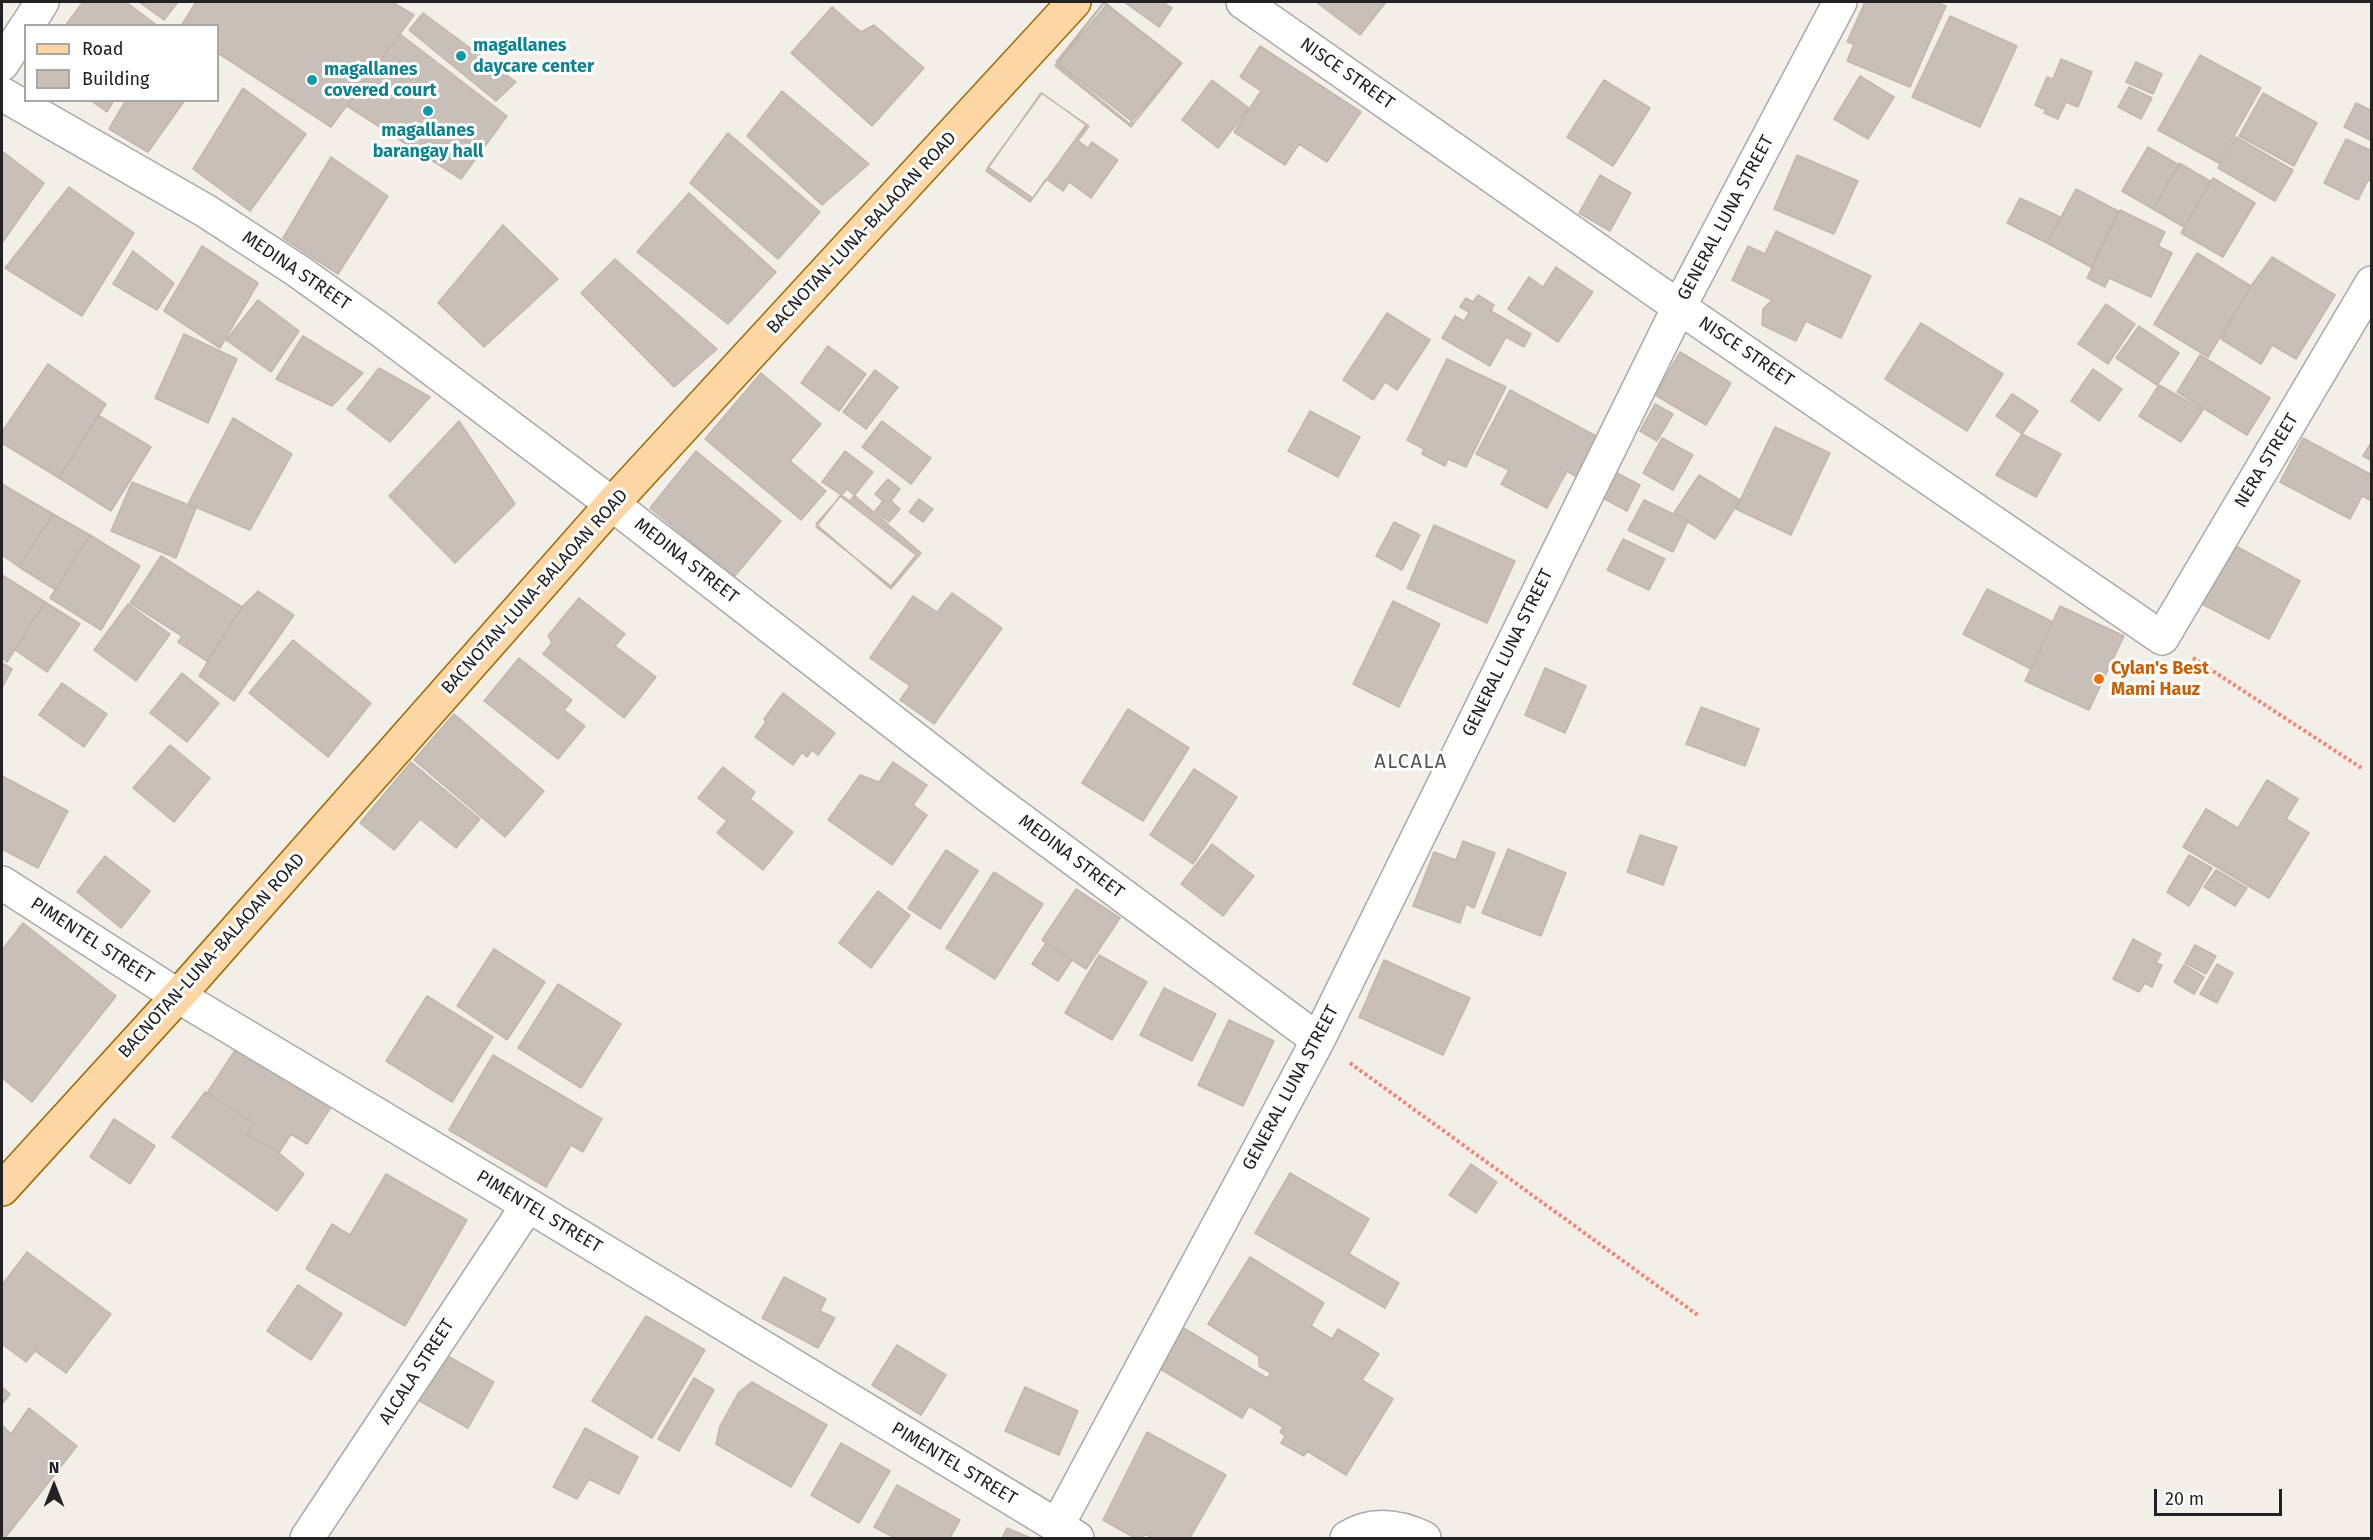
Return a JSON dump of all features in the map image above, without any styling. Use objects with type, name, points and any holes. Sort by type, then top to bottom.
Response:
[{"type":"main road","name":"BACNOTAN-LUNA-BALAOAN ROAD","points":[[2,1189],[178,996],[612,504],[1074,2]]},
{"type":"street","points":[[27,24],[42,2]]},
{"type":"street","name":"NISCE STREET","points":[[1243,2],[1679,307],[2162,638]]},
{"type":"street","name":"GENERAL LUNA STREET","points":[[1067,1532],[1318,1040],[1679,307],[1840,2]]},
{"type":"street","points":[[2,64],[24,29]]},
{"type":"street","name":"MEDINA STREET","points":[[2,94],[206,211],[289,265],[382,331],[612,504],[990,797],[1318,1040]]},
{"type":"street","name":"NERA STREET","points":[[2162,638],[2372,283]]},
{"type":"street","name":"PIMENTEL STREET","points":[[2,883],[178,996],[528,1204],[1067,1532]]},
{"type":"street","name":"ALCALA STREET","points":[[307,1539],[528,1204]]},
{"type":"street","points":[[1347,1539],[1380,1527],[1405,1529],[1425,1539]]},
{"type":"path","points":[[2162,638],[2363,769]]},
{"type":"path","points":[[1318,1040],[1699,1316]]},
{"type":"building","points":[[83,2],[126,2],[155,24],[66,24]]},
{"type":"building","points":[[139,2],[178,2],[164,20]]},
{"type":"building","name":"magallanes covered court","points":[[196,2],[392,2],[414,15],[331,127],[219,54],[219,24],[182,24]]},
{"type":"building","points":[[1104,2],[1182,63],[1134,123],[1056,62]]},
{"type":"building","points":[[1124,2],[1163,2],[1172,8],[1159,27]]},
{"type":"building","points":[[1316,2],[1386,2],[1360,35]]},
{"type":"building","points":[[1865,2],[1936,2],[1946,6],[1910,87],[1847,61],[1854,44],[1847,42]]},
{"type":"building","points":[[1104,3],[1180,62],[1131,127],[1055,66]]},
{"type":"building","points":[[1107,4],[1180,63],[1130,124],[1057,64]]},
{"type":"building","points":[[832,7],[861,32],[874,25],[924,68],[872,126],[791,53]]},
{"type":"building","name":"magallanes daycare center","points":[[423,13],[516,82],[496,101],[409,30]]},
{"type":"building","points":[[1950,16],[2017,46],[1980,127],[1912,97]]},
{"type":"building","name":"magallanes barangay hall","points":[[400,34],[507,116],[461,179],[347,106]]},
{"type":"building","points":[[1260,46],[1361,112],[1327,162],[1299,144],[1285,165],[1234,132],[1261,91],[1240,77]]},
{"type":"building","points":[[2200,55],[2261,88],[2219,163],[2158,130]]},
{"type":"building","points":[[2061,59],[2092,72],[2078,107],[2066,102],[2058,119],[2044,113],[2046,110],[2035,105],[2047,77],[2053,79]]},
{"type":"building","points":[[2136,62],[2162,74],[2153,94],[2126,82]]},
{"type":"building","points":[[1860,76],[1894,97],[1868,139],[1834,119]]},
{"type":"building","points":[[1212,80],[1249,108],[1218,148],[1182,120]]},
{"type":"building","points":[[1604,80],[1650,108],[1613,166],[1567,137]]},
{"type":"building","points":[[2129,87],[2152,98],[2141,119],[2118,107]]},
{"type":"building","points":[[243,88],[306,134],[250,211],[193,169]]},
{"type":"building","points":[[782,91],[869,164],[822,205],[747,136]]},
{"type":"building","points":[[1041,93],[1089,126],[1078,141],[1088,148],[1092,142],[1118,160],[1091,198],[1069,182],[1063,191],[1046,179],[1030,202],[986,171]]},
{"type":"building","points":[[1042,93],[1086,125],[1033,198],[988,167]]},
{"type":"building","points":[[2263,93],[2317,123],[2294,166],[2239,136]]},
{"type":"building","points":[[93,102],[113,102],[107,112]]},
{"type":"building","points":[[125,102],[184,102],[148,152],[109,129]]},
{"type":"building","points":[[2356,103],[2372,111],[2372,141],[2344,127]]},
{"type":"building","points":[[728,133],[820,212],[778,259],[690,183]]},
{"type":"building","points":[[2236,137],[2293,170],[2275,201],[2218,168]]},
{"type":"building","points":[[2346,139],[2372,151],[2372,182],[2368,180],[2358,200],[2324,183]]},
{"type":"building","points":[[2148,147],[2179,165],[2153,209],[2122,191]]},
{"type":"building","points":[[2,151],[44,183],[2,243]]},
{"type":"building","points":[[1797,155],[1858,181],[1834,234],[1774,209]]},
{"type":"building","points":[[331,157],[388,196],[338,274],[283,238]]},
{"type":"building","points":[[2179,163],[2210,181],[2184,227],[2153,209]]},
{"type":"building","points":[[1600,175],[1631,193],[1610,231],[1579,213]]},
{"type":"building","points":[[2213,178],[2255,203],[2223,257],[2181,233]]},
{"type":"building","points":[[69,187],[134,233],[82,316],[5,268]]},
{"type":"building","points":[[2076,189],[2118,211],[2091,267],[2047,243]]},
{"type":"building","points":[[689,193],[776,272],[728,324],[637,252]]},
{"type":"building","points":[[2020,198],[2060,217],[2047,243],[2007,223]]},
{"type":"building","points":[[2120,210],[2165,232],[2158,246],[2172,253],[2151,297],[2109,278],[2105,287],[2087,278]]},
{"type":"building","points":[[503,225],[558,279],[484,347],[438,303]]},
{"type":"building","points":[[1776,231],[1871,276],[1841,338],[1806,321],[1796,341],[1762,325],[1763,309],[1772,300],[1732,280],[1748,246],[1765,254]]},
{"type":"building","points":[[202,246],[258,283],[220,348],[164,311]]},
{"type":"building","points":[[133,251],[174,283],[157,310],[113,284]]},
{"type":"building","points":[[2197,253],[2251,286],[2208,357],[2154,324]]},
{"type":"building","points":[[2272,257],[2335,295],[2296,359],[2272,345],[2261,364],[2221,339],[2251,286]]},
{"type":"building","points":[[615,259],[717,349],[674,387],[581,293]]},
{"type":"building","points":[[1556,267],[1593,292],[1558,342],[1508,309],[1529,277],[1543,287]]},
{"type":"building","points":[[1478,295],[1494,305],[1491,311],[1531,334],[1524,347],[1506,337],[1490,366],[1442,338],[1455,316],[1464,321],[1469,312],[1460,307],[1466,298],[1473,302]]},
{"type":"building","points":[[258,300],[299,331],[271,372],[226,340]]},
{"type":"building","points":[[2106,304],[2135,324],[2108,364],[2078,344]]},
{"type":"building","points":[[1387,313],[1430,340],[1397,390],[1385,382],[1373,400],[1343,380]]},
{"type":"building","points":[[1921,323],[2003,374],[1967,431],[1885,379]]},
{"type":"building","points":[[2139,326],[2179,353],[2157,385],[2116,358]]},
{"type":"building","points":[[184,334],[237,359],[208,423],[155,398]]},
{"type":"building","points":[[303,336],[363,373],[332,406],[276,379]]},
{"type":"building","points":[[828,346],[866,374],[839,411],[801,383]]},
{"type":"building","points":[[1680,352],[1731,383],[1706,425],[1655,395]]},
{"type":"building","points":[[2200,355],[2270,398],[2247,435],[2177,392]]},
{"type":"building","points":[[1447,359],[1506,387],[1466,467],[1448,459],[1445,466],[1422,454],[1424,449],[1407,440]]},
{"type":"building","points":[[48,364],[106,404],[59,478],[2,443],[2,432]]},
{"type":"building","points":[[379,368],[430,397],[390,442],[347,409]]},
{"type":"building","points":[[2093,369],[2122,389],[2099,421],[2071,401]]},
{"type":"building","points":[[875,370],[898,387],[866,429],[843,412]]},
{"type":"building","points":[[761,373],[821,424],[790,461],[826,491],[801,520],[705,439]]},
{"type":"building","points":[[2159,385],[2203,410],[2181,442],[2139,416]]},
{"type":"building","points":[[1510,390],[1598,437],[1577,477],[1567,471],[1547,508],[1501,484],[1509,470],[1476,454]]},
{"type":"building","points":[[2012,394],[2038,411],[2022,434],[1996,416]]},
{"type":"building","points":[[1655,404],[1673,414],[1657,441],[1640,431]]},
{"type":"building","points":[[1310,411],[1360,437],[1338,477],[1288,451]]},
{"type":"building","points":[[98,415],[151,447],[111,511],[59,478]]},
{"type":"building","points":[[233,418],[292,454],[250,530],[188,504]]},
{"type":"building","points":[[459,421],[515,504],[455,563],[389,496]]},
{"type":"building","points":[[882,421],[931,458],[911,484],[862,447]]},
{"type":"building","points":[[1775,427],[1830,453],[1791,535],[1736,509]]},
{"type":"building","points":[[2022,434],[2061,454],[2036,497],[1996,475]]},
{"type":"building","points":[[1662,438],[1693,455],[1673,490],[1643,473]]},
{"type":"building","points":[[2303,438],[2372,475],[2372,501],[2362,496],[2350,519],[2280,482]]},
{"type":"building","points":[[2372,441],[2372,461],[2363,456]]},
{"type":"building","points":[[696,451],[781,521],[734,577],[650,508]]},
{"type":"building","points":[[845,451],[873,472],[850,501],[822,482]]},
{"type":"building","points":[[1615,472],[1640,485],[1627,511],[1601,497]]},
{"type":"building","points":[[1699,475],[1740,500],[1715,539],[1674,513]]},
{"type":"building","points":[[888,479],[900,489],[891,501],[900,509],[889,522],[875,511],[883,501],[875,494]]},
{"type":"building","points":[[132,482],[196,508],[176,558],[111,531]]},
{"type":"building","points":[[2,484],[53,514],[19,567],[2,555]]},
{"type":"building","points":[[847,489],[921,553],[891,589],[816,524]]},
{"type":"building","points":[[840,496],[916,555],[891,586],[816,527]]},
{"type":"building","points":[[919,499],[933,509],[923,522],[909,512]]},
{"type":"building","points":[[1644,500],[1688,521],[1673,552],[1628,530]]},
{"type":"building","points":[[53,514],[90,535],[56,590],[19,567]]},
{"type":"building","points":[[1394,522],[1420,535],[1402,570],[1376,556]]},
{"type":"building","points":[[1434,525],[1515,561],[1487,623],[1407,588]]},
{"type":"building","points":[[90,535],[140,566],[101,630],[50,598]]},
{"type":"building","points":[[1623,539],[1665,559],[1649,590],[1607,570]]},
{"type":"building","points":[[2234,545],[2300,581],[2269,639],[2202,604]]},
{"type":"building","points":[[161,556],[242,607],[207,661],[178,642],[182,636],[130,603]]},
{"type":"building","points":[[2,575],[45,602],[7,662],[2,658]]},
{"type":"building","points":[[1987,589],[2053,622],[2031,669],[1963,634]]},
{"type":"building","points":[[258,591],[294,615],[234,701],[199,676],[242,607]]},
{"type":"building","points":[[952,593],[1002,628],[934,724],[900,700],[910,686],[870,658],[913,596],[937,612]]},
{"type":"building","points":[[579,598],[625,634],[615,646],[656,677],[624,718],[543,654],[552,643],[548,636]]},
{"type":"building","points":[[1393,601],[1440,624],[1399,707],[1353,684]]},
{"type":"building","points":[[45,602],[80,624],[47,672],[15,650]]},
{"type":"building","points":[[128,604],[170,634],[136,681],[94,650]]},
{"type":"building","points":[[2060,606],[2124,636],[2089,710],[2025,681]]},
{"type":"building","points":[[293,640],[371,703],[328,757],[249,693]]},
{"type":"building","points":[[519,658],[572,700],[564,710],[585,726],[558,759],[484,701]]},
{"type":"building","points":[[2,663],[12,669],[2,688]]},
{"type":"building","points":[[1545,668],[1586,686],[1565,733],[1525,715]]},
{"type":"building","points":[[182,673],[219,703],[187,742],[150,713]]},
{"type":"building","points":[[62,683],[107,714],[84,747],[39,715]]},
{"type":"building","points":[[783,693],[835,733],[818,755],[812,750],[807,757],[802,752],[793,765],[755,737],[766,722],[764,719]]},
{"type":"building","points":[[1701,707],[1759,729],[1745,766],[1686,744]]},
{"type":"building","points":[[1128,709],[1189,748],[1143,821],[1082,783]]},
{"type":"building","points":[[454,714],[544,791],[505,837],[414,760]]},
{"type":"building","points":[[170,745],[210,778],[174,822],[133,788]]},
{"type":"building","points":[[411,762],[480,819],[456,848],[420,819],[394,850],[360,823]]},
{"type":"building","points":[[893,762],[927,785],[913,805],[927,815],[892,865],[828,820],[860,775],[879,782]]},
{"type":"building","points":[[723,767],[755,792],[750,799],[793,832],[763,870],[717,833],[727,821],[698,798]]},
{"type":"building","points":[[1194,769],[1237,797],[1193,864],[1150,835]]},
{"type":"building","points":[[2,776],[68,811],[38,868],[2,849]]},
{"type":"building","points":[[2267,780],[2298,799],[2286,819],[2309,833],[2269,898],[2183,847],[2206,809],[2238,828]]},
{"type":"building","points":[[1640,835],[1677,847],[1663,885],[1627,872]]},
{"type":"building","points":[[1463,841],[1495,853],[1474,908],[1466,904],[1460,923],[1413,906],[1434,852],[1456,860]]},
{"type":"building","points":[[1212,844],[1254,876],[1223,916],[1181,884]]},
{"type":"building","points":[[1508,849],[1566,873],[1541,936],[1482,913]]},
{"type":"building","points":[[946,850],[978,871],[940,929],[908,908]]},
{"type":"building","points":[[2189,855],[2212,868],[2189,906],[2167,892]]},
{"type":"building","points":[[105,856],[150,891],[121,928],[77,892]]},
{"type":"building","points":[[2216,870],[2247,888],[2235,906],[2204,887]]},
{"type":"building","points":[[994,872],[1043,904],[995,979],[946,948]]},
{"type":"building","points":[[1076,889],[1120,918],[1086,969],[1042,940]]},
{"type":"building","points":[[878,891],[910,915],[871,968],[839,943]]},
{"type":"building","points":[[23,923],[116,996],[32,1102],[2,1078],[2,950]]},
{"type":"building","points":[[2133,939],[2161,954],[2156,963],[2162,965],[2152,987],[2145,983],[2139,992],[2113,979]]},
{"type":"building","points":[[1046,943],[1072,960],[1058,981],[1032,964]]},
{"type":"building","points":[[2195,945],[2216,956],[2206,974],[2185,963]]},
{"type":"building","points":[[494,949],[545,982],[507,1040],[457,1006]]},
{"type":"building","points":[[1099,955],[1147,982],[1112,1040],[1065,1013]]},
{"type":"building","points":[[1384,960],[1470,998],[1443,1055],[1359,1017]]},
{"type":"building","points":[[2217,964],[2233,973],[2217,1003],[2200,994]]},
{"type":"building","points":[[2184,965],[2204,977],[2194,994],[2174,982]]},
{"type":"building","points":[[558,984],[621,1024],[581,1088],[518,1048]]},
{"type":"building","points":[[1164,988],[1216,1014],[1192,1061],[1140,1035]]},
{"type":"building","points":[[427,996],[493,1037],[452,1102],[386,1061]]},
{"type":"building","points":[[1229,1020],[1274,1041],[1243,1106],[1198,1085]]},
{"type":"building","points":[[241,1041],[335,1101],[307,1144],[291,1134],[279,1153],[247,1134],[254,1123],[207,1093]]},
{"type":"building","points":[[493,1055],[602,1119],[583,1152],[571,1145],[546,1187],[449,1130]]},
{"type":"building","points":[[205,1092],[254,1123],[247,1134],[279,1153],[304,1174],[277,1211],[172,1137]]},
{"type":"building","points":[[114,1119],[155,1146],[130,1184],[90,1157]]},
{"type":"building","points":[[1471,1164],[1497,1182],[1476,1213],[1449,1195]]},
{"type":"building","points":[[1290,1173],[1369,1219],[1349,1254],[1399,1283],[1385,1308],[1255,1233]]},
{"type":"building","points":[[386,1174],[467,1220],[405,1326],[306,1269],[332,1224],[350,1235]]},
{"type":"building","points":[[27,1252],[111,1314],[66,1373],[35,1351],[26,1362],[2,1344],[2,1285]]},
{"type":"building","points":[[1250,1257],[1324,1303],[1311,1326],[1332,1339],[1338,1329],[1379,1354],[1362,1380],[1393,1399],[1346,1475],[1307,1451],[1304,1456],[1281,1443],[1285,1436],[1280,1432],[1283,1427],[1249,1406],[1242,1418],[1149,1362],[1172,1321],[1267,1378],[1271,1373],[1259,1366],[1259,1356],[1208,1324]]},
{"type":"building","points":[[784,1277],[826,1299],[820,1311],[835,1318],[818,1348],[762,1318]]},
{"type":"building","points":[[298,1285],[342,1314],[311,1360],[267,1331]]},
{"type":"building","points":[[646,1316],[705,1350],[652,1438],[592,1401]]},
{"type":"building","points":[[897,1345],[946,1375],[921,1415],[872,1385]]},
{"type":"building","points":[[444,1354],[494,1382],[468,1428],[418,1400]]},
{"type":"building","points":[[694,1378],[714,1390],[679,1451],[658,1439]]},
{"type":"building","points":[[752,1382],[827,1425],[791,1487],[716,1444],[720,1426],[739,1392]]},
{"type":"building","points":[[2,1387],[10,1394],[2,1404]]},
{"type":"building","points":[[1025,1387],[1078,1411],[1059,1455],[1005,1431]]},
{"type":"building","points":[[29,1408],[77,1446],[5,1538],[2,1538],[2,1425],[11,1434]]},
{"type":"building","points":[[585,1428],[638,1457],[619,1494],[589,1479],[577,1499],[553,1487]]},
{"type":"building","points":[[1147,1432],[1226,1475],[1190,1538],[1152,1538],[1145,1534],[1142,1538],[1135,1538],[1103,1520]]},
{"type":"building","points":[[841,1443],[890,1471],[859,1523],[811,1495]]},
{"type":"building","points":[[897,1485],[960,1520],[950,1538],[895,1538],[874,1527]]},
{"type":"building","points":[[1007,1528],[1031,1538],[1002,1538]]},
{"type":"place","name":"magallanes daycare center","points":[[461,56]]},
{"type":"place","name":"magallanes covered court","points":[[312,80]]},
{"type":"place","name":"magallanes barangay hall","points":[[428,111]]},
{"type":"place","name":"Cylan's Best Mami Hauz","points":[[2099,679]]},
{"type":"district","name":"ALCALA","points":[[1411,762]]}]
